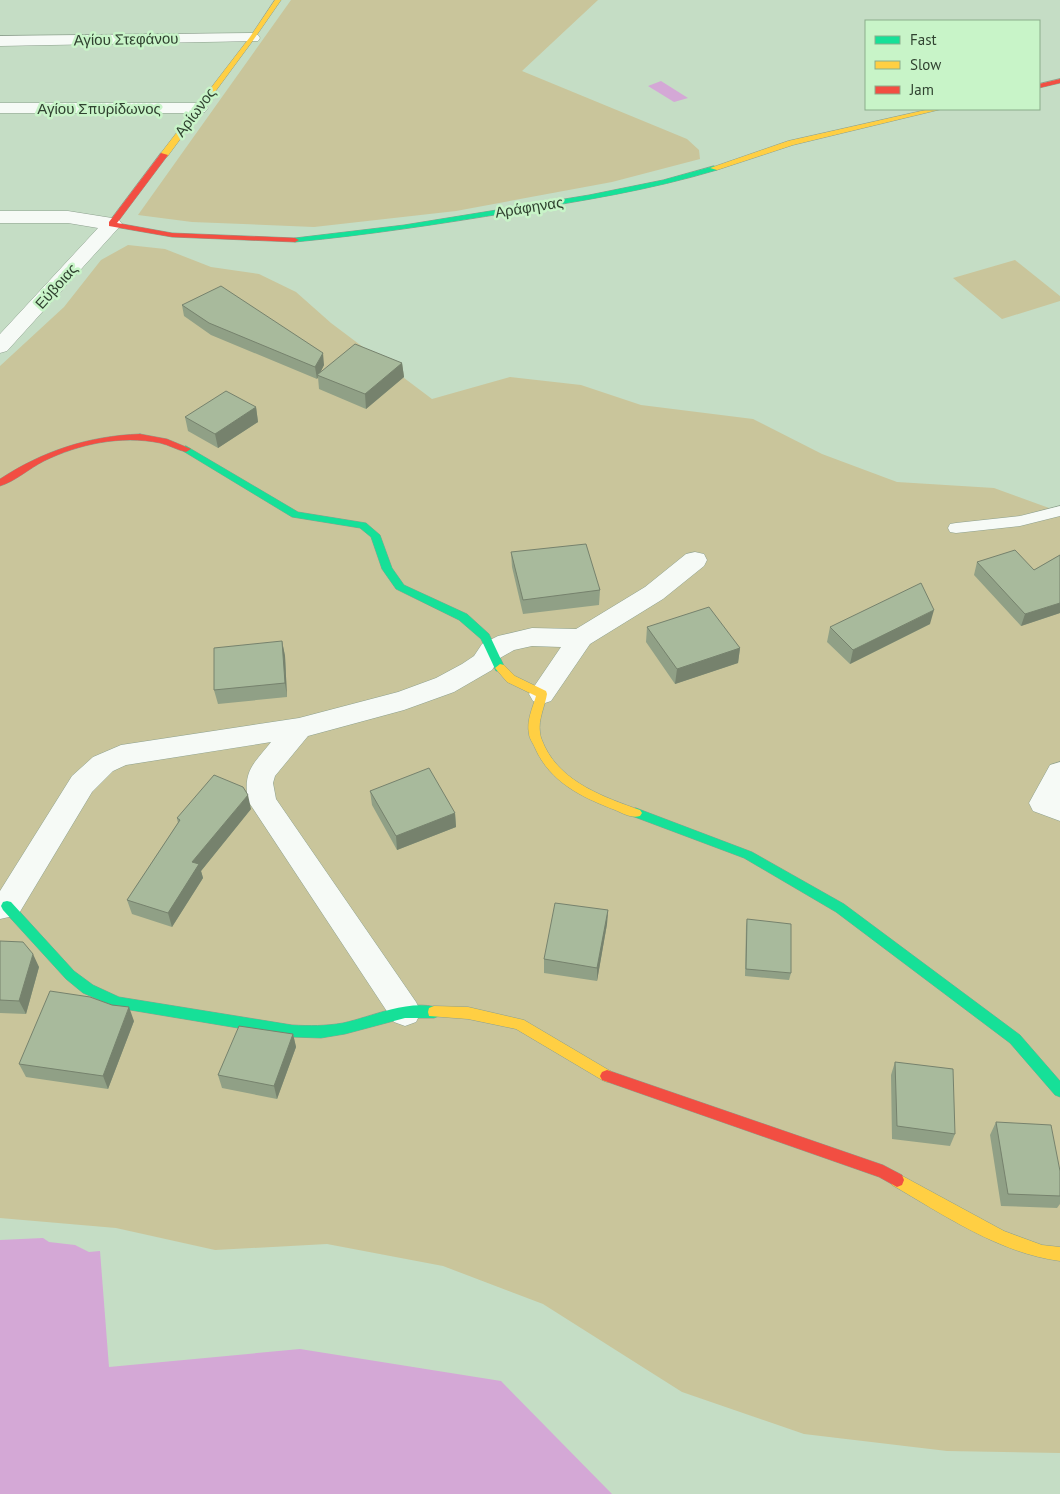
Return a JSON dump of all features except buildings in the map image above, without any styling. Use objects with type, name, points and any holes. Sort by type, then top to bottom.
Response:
[{"type":"street","name":"Αρίωνος","points":[[112,224],[252,38],[278,0]]},
{"type":"street","name":"Αγίου Στεφάνου","points":[[0,40],[252,38]]},
{"type":"street","points":[[1040,86],[1060,81]]},
{"type":"street","name":"Αγίου Σπυρίδωνος","points":[[0,108],[199,108]]},
{"type":"street","name":"Αράφηνας","points":[[112,224],[172,235],[287,241],[371,233],[605,195],[675,180],[791,143],[934,110]]},
{"type":"street","points":[[0,217],[68,216],[112,224]]},
{"type":"street","name":"Εύβοιας","points":[[0,347],[8,329],[112,224]]},
{"type":"street","points":[[0,483],[18,469],[77,445],[104,439],[140,438],[172,443],[295,515],[363,526],[375,535],[387,569],[400,587],[463,617],[485,637],[498,666],[511,679],[542,694]]},
{"type":"street","points":[[695,560],[654,593],[581,638],[542,694],[534,732],[541,752],[559,775],[580,789],[606,802],[695,834],[748,856],[840,908],[1015,1039],[1060,1091]]},
{"type":"street","points":[[581,638],[532,637],[507,642],[491,651],[483,663],[445,685],[404,700],[299,728],[121,755],[103,764],[82,784],[4,907],[70,975],[88,989],[118,1002],[292,1031],[321,1032],[345,1028],[405,1012],[468,1013],[519,1024],[612,1079],[883,1172],[972,1222],[1023,1246],[1051,1254],[1060,1254]]},
{"type":"street","points":[[299,728],[263,772],[259,783],[262,801],[405,1012]]},
{"type":"street","points":[[1060,772],[1043,803],[1060,810]]},
{"type":"lane","points":[[956,528],[1020,520],[1060,511]]},
{"type":"shaded area","points":[[291,0],[598,0],[522,71],[687,139],[699,150],[700,159],[612,182],[456,211],[314,227],[192,222],[138,215]]},
{"type":"shaded area","points":[[661,81],[688,98],[674,102],[648,86]]},
{"type":"shaded area","points":[[128,245],[165,249],[211,267],[259,274],[296,292],[331,323],[432,399],[510,377],[581,385],[641,405],[753,419],[822,454],[897,482],[994,488],[1060,512],[1060,1453],[947,1451],[804,1434],[682,1392],[543,1304],[443,1266],[327,1244],[215,1250],[116,1228],[0,1218],[0,366],[64,307],[101,260]]},
{"type":"shaded area","points":[[1015,260],[1060,296],[1060,301],[1002,319],[953,278]]},
{"type":"shaded area","points":[[43,1238],[49,1242],[75,1245],[89,1252],[100,1251],[109,1367],[300,1349],[501,1381],[612,1494],[0,1494],[0,1240]]},
{"type":"traffic: fast","points":[[295,240],[404,227],[589,197],[639,188],[714,168]]},
{"type":"traffic: fast","points":[[186,449],[295,515],[363,525],[375,535],[387,569],[400,587],[463,617],[485,637],[500,668]]},
{"type":"traffic: fast","points":[[636,813],[748,855],[840,908],[1015,1039],[1060,1091]]},
{"type":"traffic: fast","points":[[7,906],[70,975],[88,989],[118,1002],[292,1031],[321,1032],[345,1028],[405,1012],[434,1012]]},
{"type":"traffic: slow","points":[[164,155],[252,38],[278,0]]},
{"type":"traffic: slow","points":[[714,168],[791,143],[934,110]]},
{"type":"traffic: slow","points":[[500,668],[511,679],[542,694],[534,733],[545,757],[554,769],[565,780],[592,796],[636,813]]},
{"type":"traffic: slow","points":[[434,1012],[468,1013],[519,1024],[607,1076]]},
{"type":"traffic: slow","points":[[897,1180],[954,1213],[1021,1246],[1042,1252],[1060,1254]]},
{"type":"traffic: jam","points":[[1040,86],[1060,81]]},
{"type":"traffic: jam","points":[[164,155],[112,224],[172,235],[295,240]]},
{"type":"traffic: jam","points":[[0,483],[19,470],[41,459],[65,449],[90,442],[140,437],[164,441],[186,449]]},
{"type":"traffic: jam","points":[[607,1076],[883,1172],[897,1180]]}]
